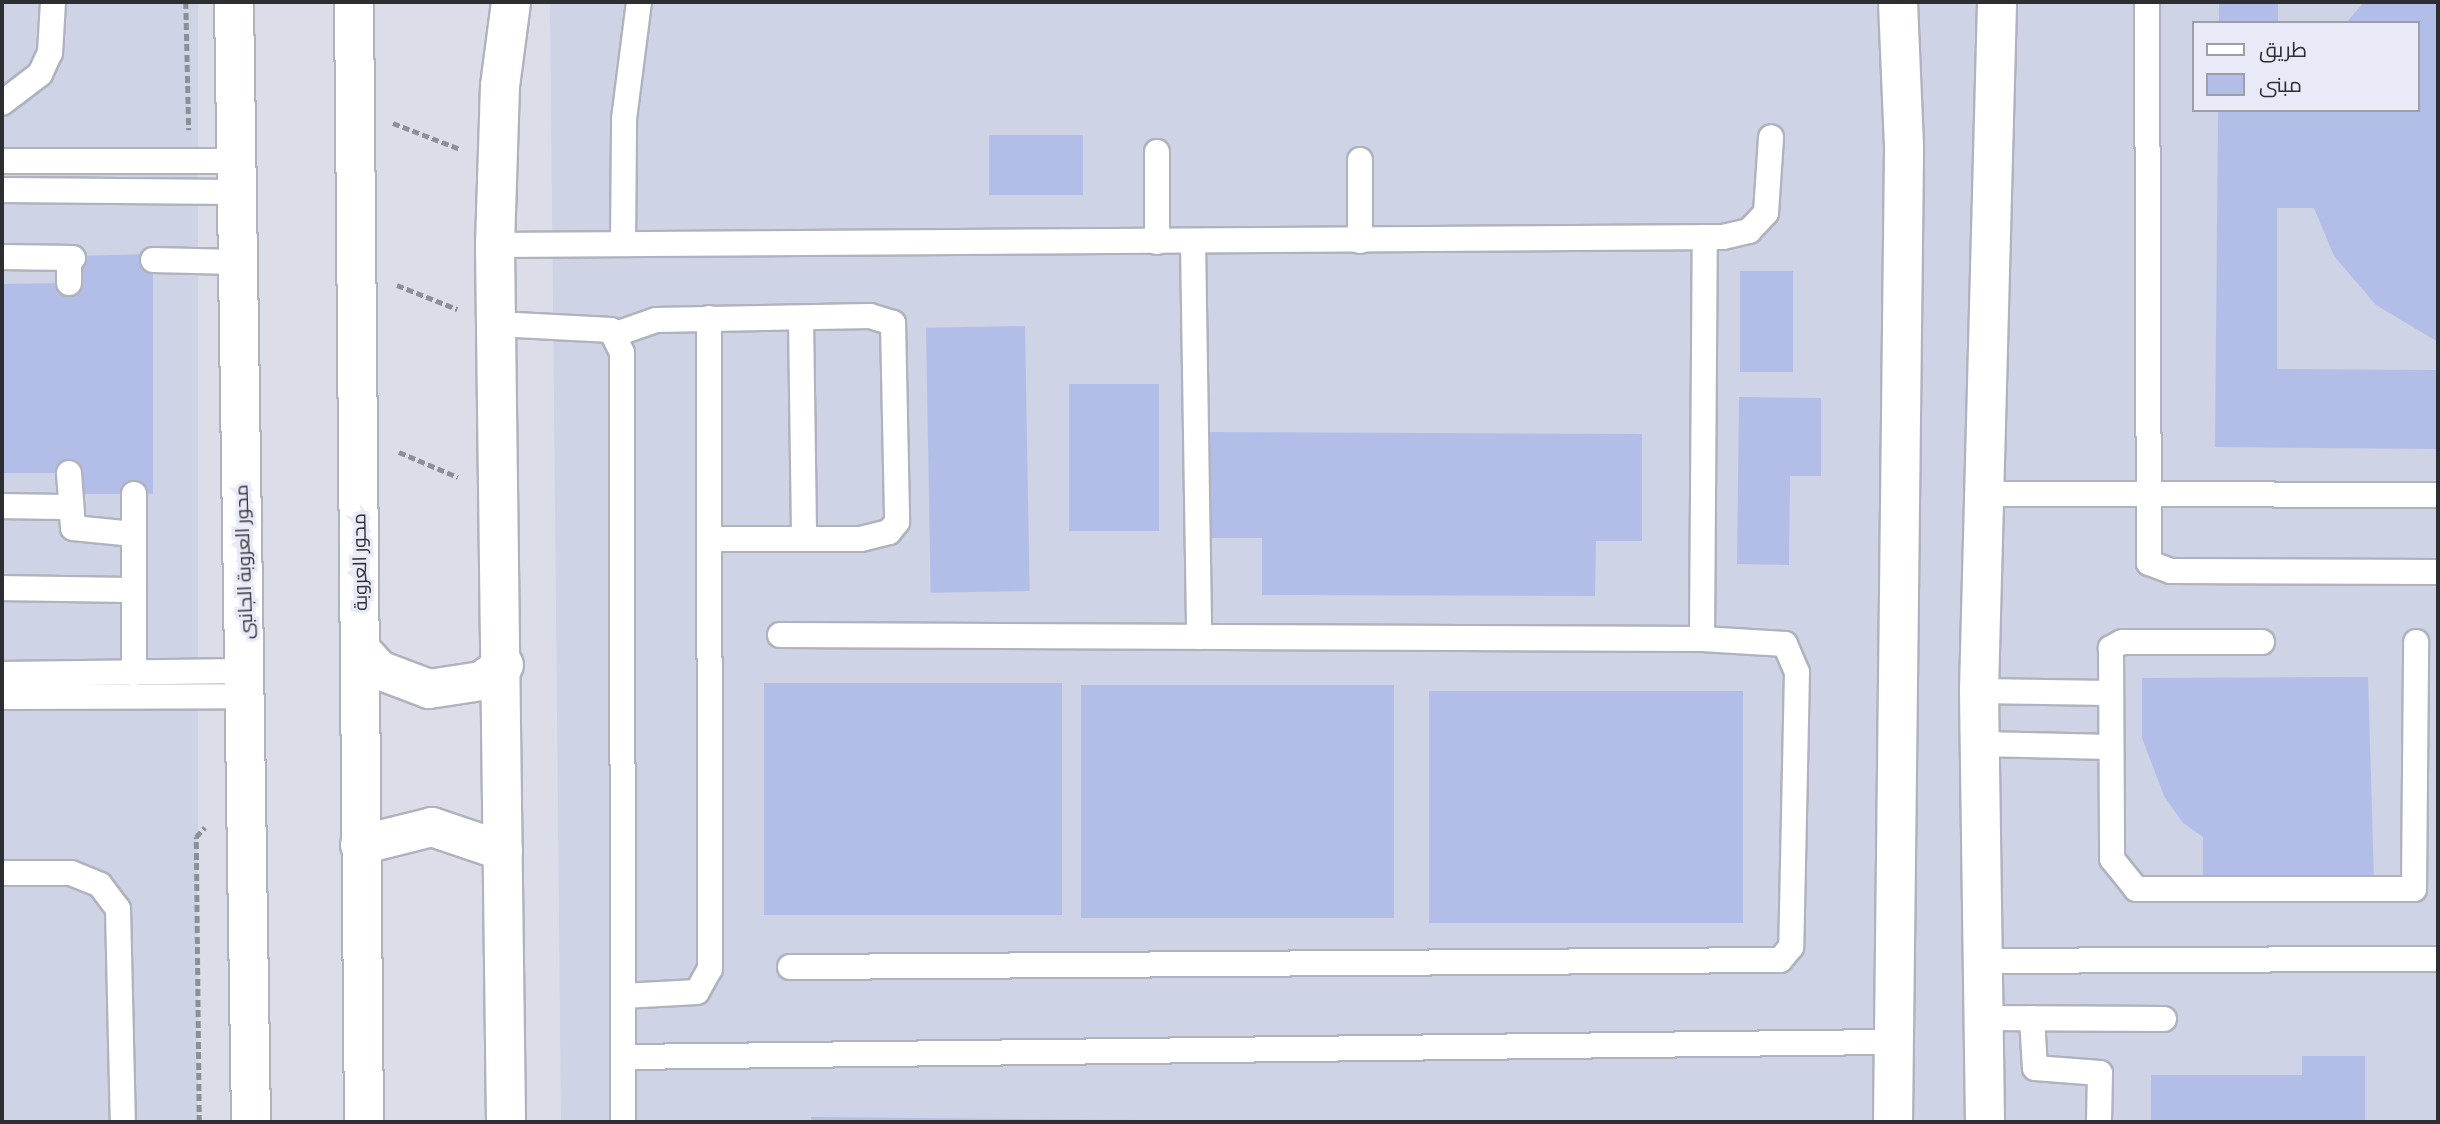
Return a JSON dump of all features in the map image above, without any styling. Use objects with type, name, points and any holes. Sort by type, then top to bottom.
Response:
[{"type":"street","name":"محور العروبة الجانبى","points":[[234,2],[236,262],[250,826],[251,1122]]},
{"type":"street","name":"محور العروبة","points":[[354,2],[364,1122]]},
{"type":"street","points":[[1893,1122],[1904,159],[1898,2]]},
{"type":"street","points":[[1985,1122],[1979,691],[1982,494],[1997,2]]},
{"type":"street","points":[[506,1122],[504,665],[498,494],[495,245],[497,164],[509,12]]},
{"type":"street","points":[[361,650],[379,670],[429,690],[481,681],[504,665]]},
{"type":"street","points":[[360,845],[432,827],[503,851]]},
{"type":"lane","points":[[2,103],[40,74],[50,53],[53,2]]},
{"type":"lane","points":[[623,244],[624,119],[639,2]]},
{"type":"lane","points":[[2147,2],[2144,494],[2146,554],[2157,569],[2438,572]]},
{"type":"lane","points":[[495,245],[1704,237],[1749,230],[1766,213],[1771,137]]},
{"type":"lane","points":[[1157,152],[1157,242]]},
{"type":"lane","points":[[1360,160],[1360,241]]},
{"type":"lane","points":[[2,161],[190,161],[236,177]]},
{"type":"lane","points":[[2,190],[236,177]]},
{"type":"lane","points":[[1702,639],[1704,237]]},
{"type":"lane","points":[[1193,242],[1199,637]]},
{"type":"lane","points":[[2,257],[70,266]]},
{"type":"lane","points":[[153,260],[236,262]]},
{"type":"lane","points":[[623,996],[697,992],[710,969],[709,318]]},
{"type":"lane","points":[[801,318],[804,538]]},
{"type":"lane","points":[[497,324],[616,334],[656,320],[882,318],[893,323],[898,343],[897,522],[879,537],[710,539]]},
{"type":"lane","points":[[616,334],[622,353],[623,1122]]},
{"type":"lane","points":[[69,473],[70,523],[80,532],[134,534]]},
{"type":"lane","points":[[134,494],[134,673]]},
{"type":"lane","points":[[1982,494],[2438,495]]},
{"type":"lane","points":[[2,506],[69,507]]},
{"type":"lane","points":[[2,588],[134,590]]},
{"type":"lane","points":[[780,635],[1702,639],[1785,643],[1797,659],[1791,947],[1780,960],[790,967]]},
{"type":"lane","points":[[2262,642],[2118,643],[2110,652],[2112,859],[2136,888],[2409,892],[2417,884],[2416,642]]},
{"type":"lane","points":[[2,674],[134,673],[247,684]]},
{"type":"lane","points":[[2,697],[247,684]]},
{"type":"lane","points":[[1979,691],[2110,694]]},
{"type":"lane","points":[[1981,744],[2111,747]]},
{"type":"lane","points":[[2,873],[71,873],[100,885],[118,909],[123,1122]]},
{"type":"lane","points":[[1983,961],[2438,959]]},
{"type":"lane","points":[[1985,1018],[2164,1019]]},
{"type":"lane","points":[[2032,1018],[2035,1068],[2100,1073],[2099,1122]]},
{"type":"lane","points":[[623,1056],[1895,1042]]},
{"type":"path","points":[[186,2],[190,161]]},
{"type":"path","points":[[354,108],[497,164]]},
{"type":"path","points":[[357,270],[497,324]]},
{"type":"path","points":[[359,434],[498,494]]},
{"type":"path","points":[[199,1122],[196,836],[208,826],[250,826]]},
{"type":"shaded area","points":[[2,2],[198,2],[198,1122],[2,1122]]},
{"type":"shaded area","points":[[550,2],[2438,2],[2438,1122],[561,1122]]},
{"type":"building","points":[[2219,2],[2278,2],[2278,21],[2219,21]]},
{"type":"building","points":[[2364,2],[2438,2],[2438,342],[2376,305],[2334,256],[2314,208],[2277,208],[2277,369],[2438,370],[2438,449],[2215,447],[2218,112],[2419,112],[2419,21],[2348,21]]},
{"type":"building","points":[[989,135],[1083,135],[1083,195],[989,195]]},
{"type":"building","points":[[153,254],[153,494],[80,494],[80,473],[2,473],[2,284],[69,283],[73,256]]},
{"type":"building","points":[[1740,271],[1793,271],[1793,372],[1740,372]]},
{"type":"building","points":[[1025,326],[1030,591],[931,593],[926,328]]},
{"type":"building","points":[[1069,384],[1159,384],[1159,531],[1069,531]]},
{"type":"building","points":[[1739,397],[1821,398],[1821,476],[1790,476],[1789,565],[1737,564]]},
{"type":"building","points":[[1210,432],[1642,434],[1642,541],[1596,541],[1595,596],[1262,595],[1262,538],[1209,538]]},
{"type":"building","points":[[2368,677],[2374,880],[2203,881],[2203,837],[2183,823],[2164,796],[2142,738],[2142,678]]},
{"type":"building","points":[[764,683],[1062,683],[1062,915],[764,915]]},
{"type":"building","points":[[1081,685],[1394,685],[1394,918],[1081,918]]},
{"type":"building","points":[[1429,691],[1743,691],[1743,923],[1429,923]]},
{"type":"building","points":[[2302,1056],[2365,1056],[2365,1122],[2151,1122],[2151,1075],[2302,1075]]},
{"type":"building","points":[[811,1117],[1139,1120],[1139,1122],[811,1122]]}]
